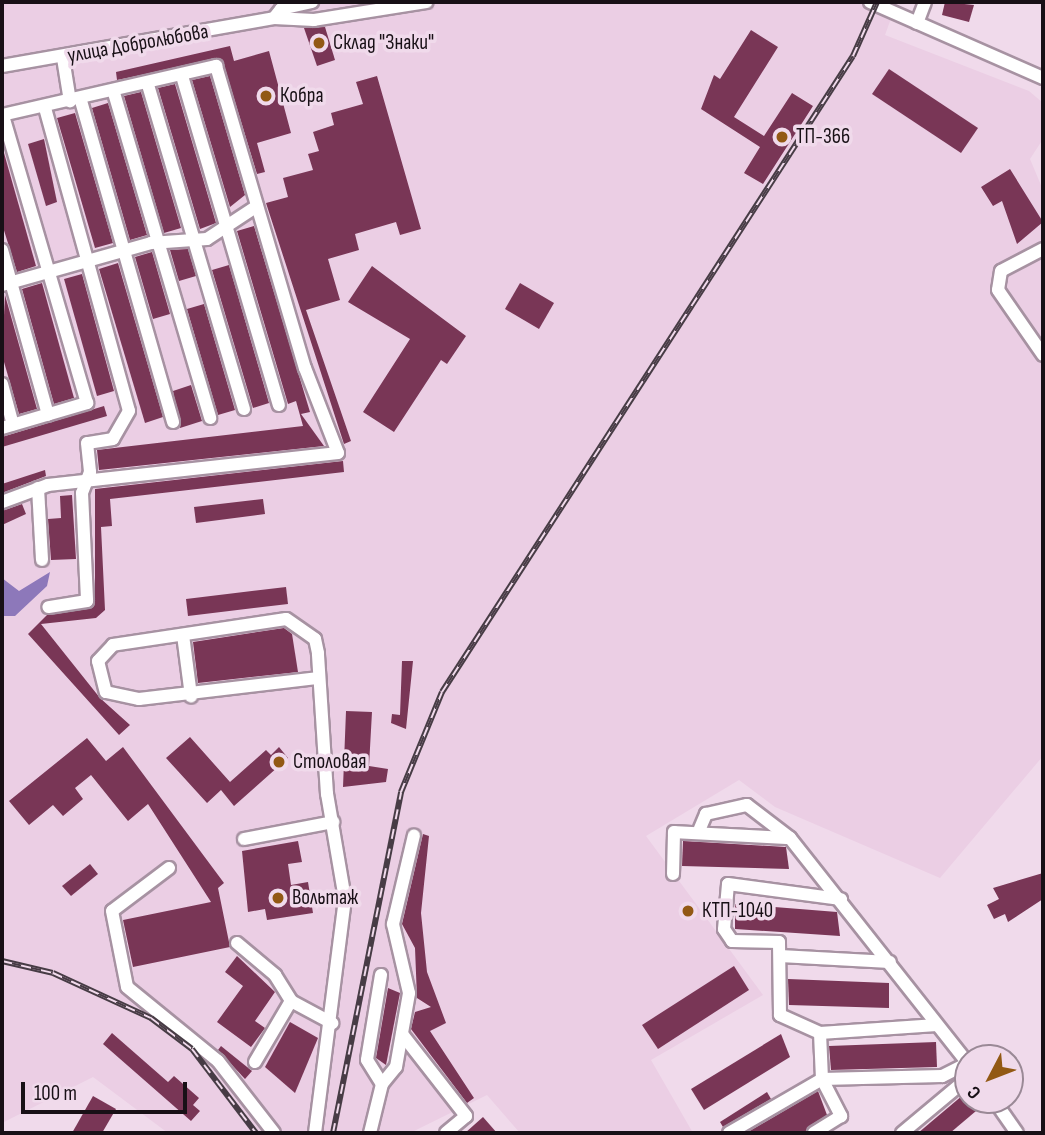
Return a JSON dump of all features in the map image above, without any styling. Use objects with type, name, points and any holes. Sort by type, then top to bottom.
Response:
[{"type":"street","name":"улица Добролюбова","points":[[274,18],[281,9],[312,2]]},
{"type":"street","name":"улица Добролюбова","points":[[2,66],[63,58],[274,18],[314,20],[428,2]]},
{"type":"street","points":[[870,2],[1043,78]]},
{"type":"street","points":[[916,23],[925,2]]},
{"type":"street","points":[[63,58],[124,251],[173,422]]},
{"type":"street","points":[[2,384],[8,427],[87,403],[3,116],[114,93],[216,66],[257,206],[338,453],[38,488],[2,502]]},
{"type":"street","points":[[182,76],[279,405]]},
{"type":"street","points":[[148,85],[244,409]]},
{"type":"street","points":[[114,93],[210,418]]},
{"type":"street","points":[[46,108],[129,411],[113,439],[87,443],[87,481],[82,493],[87,601],[48,607]]},
{"type":"street","points":[[6,284],[124,251],[194,239],[227,228],[257,206]]},
{"type":"street","points":[[1043,249],[1001,271],[998,290],[1043,355]]},
{"type":"street","points":[[2,250],[6,284],[48,415]]},
{"type":"street","points":[[38,488],[42,560]]},
{"type":"street","points":[[315,1133],[332,1023],[345,899],[334,822],[315,639],[286,619],[113,645],[101,653],[98,670],[114,696],[191,696],[319,678]]},
{"type":"street","points":[[183,635],[191,696]]},
{"type":"street","points":[[698,833],[706,814],[747,805],[790,838],[841,899],[968,1063],[943,1076],[822,1079],[729,1133]]},
{"type":"street","points":[[244,839],[334,822]]},
{"type":"street","points":[[673,874],[674,832],[790,838]]},
{"type":"street","points":[[370,1133],[383,1084],[397,1067],[410,993],[393,924],[414,835]]},
{"type":"street","points":[[169,868],[112,911],[127,987],[218,1061],[274,1133]]},
{"type":"street","points":[[841,899],[727,884],[724,929],[732,941],[779,942],[780,1015],[820,1033],[937,1025]]},
{"type":"street","points":[[237,943],[275,975],[291,1001],[332,1023]]},
{"type":"street","points":[[780,956],[890,962]]},
{"type":"street","points":[[380,975],[367,1060],[383,1084]]},
{"type":"street","points":[[255,1062],[291,1001]]},
{"type":"street","points":[[814,1133],[841,1116],[822,1079],[820,1033]]},
{"type":"street","points":[[402,1034],[466,1116],[446,1133]]},
{"type":"street","points":[[902,1133],[954,1090]]},
{"type":"street","points":[[1004,1114],[1017,1133]]},
{"type":"shaded area","points":[[2,2],[897,2],[885,35],[1029,91],[1043,103],[1043,139],[1030,159],[1043,190],[1043,756],[940,878],[775,807],[739,780],[646,836],[763,995],[651,1060],[693,1133],[520,1133],[487,1095],[410,1133],[168,1133],[93,1077],[2,1123]]},
{"type":"shaded area","points":[[50,572],[47,586],[15,616],[2,616],[2,578],[19,591]]},
{"type":"building","points":[[945,2],[974,5],[969,22],[942,15]]},
{"type":"building","name":"Склад \"Знаки\"","points":[[325,27],[335,60],[317,66],[304,28]]},
{"type":"building","points":[[751,30],[778,47],[734,117],[764,136],[792,93],[813,106],[763,184],[744,173],[760,147],[701,109],[714,75],[720,79]]},
{"type":"building","points":[[230,46],[234,61],[269,51],[291,133],[257,143],[265,172],[257,174],[222,59],[117,80],[116,72]]},
{"type":"building","points":[[889,69],[978,128],[961,153],[872,94]]},
{"type":"building","points":[[210,76],[245,195],[230,207],[192,80]]},
{"type":"building","points":[[377,76],[421,229],[400,235],[396,222],[355,234],[359,250],[328,259],[340,300],[306,310],[351,441],[344,444],[266,203],[288,197],[283,178],[313,170],[308,154],[319,151],[313,132],[334,125],[331,113],[363,104],[356,82]]},
{"type":"building","points":[[175,84],[216,223],[200,229],[158,88]]},
{"type":"building","points":[[141,92],[181,228],[164,233],[124,96]]},
{"type":"building","points":[[108,103],[147,235],[130,240],[92,108]]},
{"type":"building","points":[[75,113],[113,243],[95,248],[57,118]]},
{"type":"building","points":[[44,139],[57,202],[46,206],[28,144]]},
{"type":"building","points":[[4,153],[36,266],[17,272],[2,224]]},
{"type":"building","points":[[1010,169],[1043,222],[1017,244],[1002,201],[993,206],[981,187]]},
{"type":"building","points":[[254,226],[310,412],[301,414],[324,446],[99,470],[97,450],[303,426],[296,401],[288,404],[237,231]]},
{"type":"building","points":[[188,249],[196,276],[179,281],[170,250]]},
{"type":"building","points":[[152,252],[170,314],[153,319],[135,257]]},
{"type":"building","points":[[118,263],[163,417],[145,423],[99,269]]},
{"type":"building","points":[[229,265],[269,403],[253,408],[212,270]]},
{"type":"building","points":[[372,266],[466,336],[447,364],[441,360],[394,432],[363,412],[410,339],[348,302]]},
{"type":"building","points":[[82,274],[114,391],[97,396],[64,279]]},
{"type":"building","points":[[42,283],[74,398],[54,404],[22,289]]},
{"type":"building","points":[[520,283],[554,303],[539,329],[505,309]]},
{"type":"building","points":[[5,295],[37,409],[19,414],[2,355]]},
{"type":"building","points":[[204,304],[235,410],[218,415],[187,309]]},
{"type":"building","points":[[191,385],[202,421],[180,428],[173,391]]},
{"type":"building","points":[[104,406],[107,416],[2,447],[2,437]]},
{"type":"building","points":[[343,461],[344,472],[110,499],[112,526],[101,527],[105,610],[96,618],[41,624],[100,698],[130,725],[119,735],[28,634],[47,615],[95,604],[95,489]]},
{"type":"building","points":[[45,470],[46,476],[2,493],[2,484]]},
{"type":"building","points":[[72,495],[76,559],[51,560],[48,519],[61,518],[60,496]]},
{"type":"building","points":[[263,499],[265,514],[196,523],[194,507]]},
{"type":"building","points":[[22,504],[26,514],[2,525],[2,511]]},
{"type":"building","points":[[286,587],[288,604],[188,616],[186,599]]},
{"type":"building","points":[[284,628],[292,634],[298,672],[198,683],[193,642]]},
{"type":"building","points":[[402,661],[413,661],[406,729],[391,723],[392,714],[400,715]]},
{"type":"building","points":[[346,711],[372,712],[369,766],[388,769],[386,782],[343,787]]},
{"type":"building","points":[[190,737],[230,782],[266,750],[271,755],[279,747],[288,758],[234,806],[221,790],[207,803],[166,758]]},
{"type":"building","points":[[87,738],[106,761],[123,747],[224,883],[218,888],[230,947],[133,967],[123,920],[211,902],[148,804],[128,821],[91,775],[75,788],[83,799],[63,816],[53,805],[29,825],[9,801]]},
{"type":"building","points":[[423,834],[429,836],[421,913],[427,972],[446,1023],[430,1031],[474,1098],[467,1103],[411,1029],[415,1012],[431,1007],[417,998],[415,948],[402,924]]},
{"type":"building","points":[[298,841],[302,862],[288,864],[291,885],[308,882],[313,913],[267,920],[265,909],[248,912],[242,851]]},
{"type":"building","points":[[683,841],[786,847],[789,869],[682,866]]},
{"type":"building","points":[[90,864],[98,874],[71,896],[62,886]]},
{"type":"building","points":[[1043,873],[1043,899],[1008,922],[1005,914],[994,919],[987,905],[999,899],[993,888]]},
{"type":"building","points":[[735,904],[837,912],[840,936],[735,929]]},
{"type":"building","points":[[237,956],[275,992],[255,1021],[265,1028],[251,1047],[217,1022],[243,986],[225,972]]},
{"type":"building","points":[[734,966],[749,990],[658,1049],[642,1025]]},
{"type":"building","points":[[788,979],[889,983],[889,1008],[789,1005]]},
{"type":"building","points":[[388,988],[400,993],[386,1065],[376,1058]]},
{"type":"building","points":[[290,1022],[318,1038],[295,1093],[265,1067]]},
{"type":"building","points":[[112,1033],[168,1082],[174,1076],[199,1098],[193,1105],[200,1111],[191,1121],[103,1044]]},
{"type":"building","points":[[781,1034],[790,1057],[704,1110],[691,1089]]},
{"type":"building","points":[[936,1042],[937,1067],[831,1070],[829,1046]]},
{"type":"building","points":[[221,1046],[252,1071],[245,1079],[218,1050]]},
{"type":"building","points":[[818,1091],[827,1115],[803,1133],[746,1133]]},
{"type":"building","points":[[767,1092],[771,1099],[723,1127],[720,1122]]},
{"type":"building","points":[[93,1096],[116,1109],[102,1133],[72,1133]]},
{"type":"building","points":[[954,1103],[954,1114],[972,1114],[950,1133],[918,1133]]},
{"type":"building","points":[[483,1117],[497,1133],[465,1133]]},
{"type":"railway","points":[[333,1133],[401,792],[442,692],[853,56],[877,2]]},
{"type":"railway","points":[[2,961],[53,973],[151,1018],[192,1049],[256,1133]]},
{"type":"place","name":"Склад \"Знаки\"","points":[[319,43]]},
{"type":"place","name":"Кобра","points":[[266,96]]},
{"type":"place","name":"ТП-366","points":[[782,137]]},
{"type":"place","name":"Столовая","points":[[279,762]]},
{"type":"place","name":"Вольтаж","points":[[278,898]]},
{"type":"place","name":"КТП-1040","points":[[688,911]]}]
